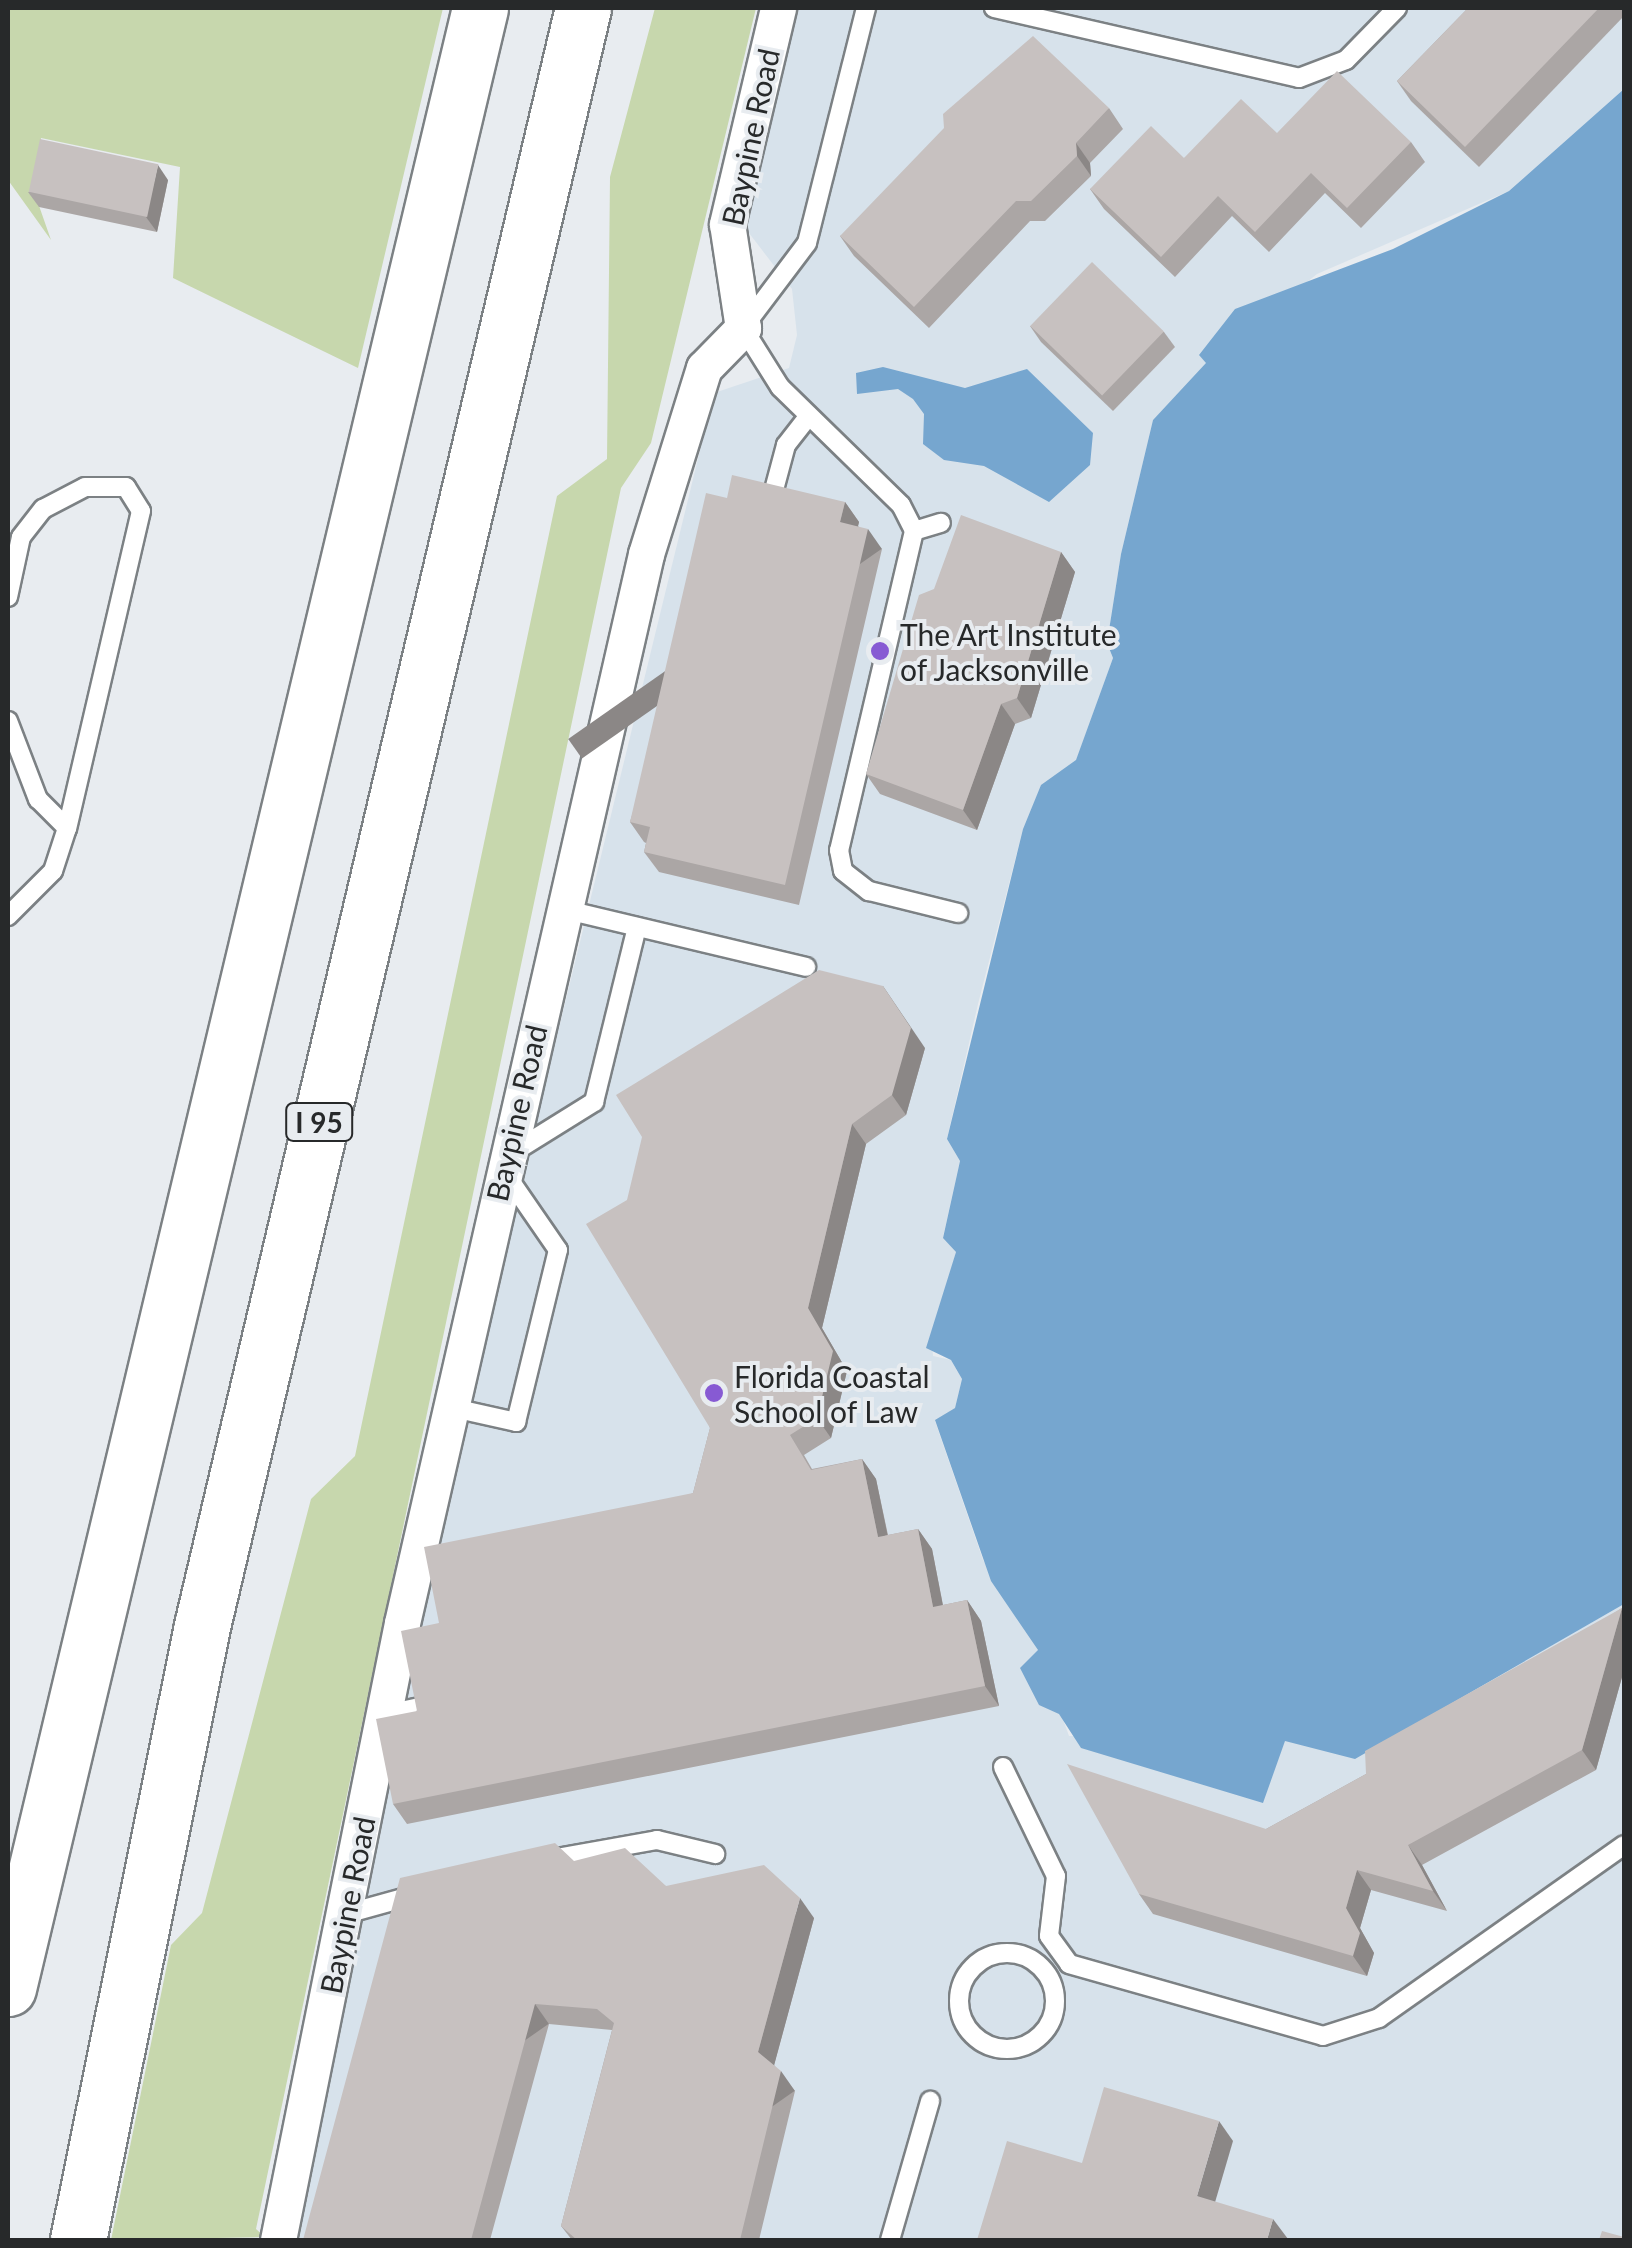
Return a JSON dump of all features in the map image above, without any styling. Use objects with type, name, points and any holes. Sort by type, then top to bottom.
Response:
[{"type":"highway","points":[[8,1988],[480,8]]},
{"type":"highway","name":"I 95","points":[[78,2240],[202,1626],[583,8]]},
{"type":"street","name":"Baypine Road","points":[[278,2240],[342,1915],[415,1618],[449,1407],[646,554],[704,368],[743,328],[727,224],[778,8]]},
{"type":"lane","points":[[866,8],[807,244],[743,328],[809,416],[900,504],[914,531],[839,861],[869,892],[958,913]]},
{"type":"lane","points":[[994,8],[1030,12],[1299,78],[1352,56],[1397,8]]},
{"type":"lane","points":[[771,501],[786,445],[809,416]]},
{"type":"lane","points":[[8,597],[21,537],[43,509],[86,487],[126,488],[141,511],[67,828],[52,872],[8,916]]},
{"type":"lane","points":[[914,531],[941,523]]},
{"type":"lane","points":[[8,721],[38,799],[67,828]]},
{"type":"lane","points":[[562,909],[806,966]]},
{"type":"lane","points":[[449,1407],[516,1422],[558,1250],[506,1163],[594,1102],[637,927]]},
{"type":"lane","points":[[400,1689],[426,1706]]},
{"type":"lane","points":[[1003,1767],[1056,1876],[1048,1928],[1057,1952],[1084,1972],[1324,2036],[1379,2018],[1624,1845]]},
{"type":"lane","points":[[524,1865],[657,1840],[716,1854]]},
{"type":"lane","points":[[342,1915],[433,1890]]},
{"type":"lane","points":[[1041,1966],[1057,1952]]},
{"type":"lane","points":[[998,1953],[1041,1966],[1055,2007],[1042,2034],[1002,2048],[976,2037],[959,1996],[972,1968],[998,1953]]},
{"type":"lane","points":[[890,2240],[930,2100]]},
{"type":"shaded area","points":[[794,8],[1624,8],[1624,89],[1509,191],[1317,274],[1207,363],[1153,420],[1121,554],[1107,643],[1113,658],[1076,761],[1041,786],[1023,829],[978,1004],[947,1139],[960,1161],[943,1237],[956,1252],[932,1344],[933,1356],[951,1360],[962,1379],[955,1408],[935,1421],[983,1560],[1038,1650],[1069,1736],[1285,1741],[1426,1717],[1624,1604],[1624,2240],[290,2240],[370,1882],[386,1737],[714,393],[789,368],[797,335],[792,289],[742,224]]},
{"type":"green space","points":[[8,8],[443,8],[358,368],[173,278],[180,167],[41,138],[37,200],[51,240],[8,180]]},
{"type":"green space","points":[[655,8],[756,8],[651,443],[621,488],[256,2229],[265,2237],[111,2240],[171,1945],[202,1913],[311,1499],[355,1456],[557,496],[607,459],[610,177]]},
{"type":"water","points":[[1624,89],[1624,1604],[1355,1759],[1285,1741],[1263,1803],[1081,1748],[1059,1714],[1039,1705],[1020,1668],[1038,1650],[991,1581],[935,1420],[955,1408],[962,1379],[951,1360],[926,1348],[956,1252],[943,1238],[960,1161],[947,1139],[1023,829],[1041,785],[1076,760],[1113,658],[1107,643],[1121,554],[1153,420],[1206,363],[1199,355],[1235,309],[1393,249],[1509,191]]},
{"type":"water","points":[[883,367],[965,388],[1027,369],[1093,433],[1090,465],[1049,502],[984,466],[944,460],[923,444],[924,414],[913,399],[898,389],[857,394],[856,373]]},
{"type":"building","points":[[1468,8],[1599,8],[1465,147],[1397,81]]},
{"type":"building","points":[[1033,36],[1109,108],[1076,143],[1077,156],[1031,201],[1016,201],[914,307],[840,236],[944,128],[943,114]]},
{"type":"building","points":[[1337,71],[1411,142],[1347,208],[1311,173],[1255,232],[1218,196],[1161,257],[1090,189],[1151,126],[1184,158],[1241,99],[1277,133]]},
{"type":"building","points":[[40,139],[158,164],[147,217],[29,192]]},
{"type":"building","points":[[1092,262],[1164,331],[1102,395],[1030,326]]},
{"type":"building","points":[[732,475],[845,502],[840,522],[868,529],[785,885],[644,852],[650,827],[630,822],[706,493],[727,498]]},
{"type":"building","points":[[961,515],[1061,552],[1017,698],[1001,704],[963,810],[866,774],[919,595],[934,589]]},
{"type":"building","points":[[819,970],[883,986],[911,1028],[892,1095],[852,1124],[808,1308],[833,1351],[817,1418],[790,1435],[811,1470],[862,1459],[878,1537],[918,1529],[933,1607],[967,1600],[985,1686],[393,1804],[376,1719],[417,1711],[401,1631],[439,1623],[424,1547],[693,1493],[710,1428],[586,1224],[627,1200],[642,1137],[616,1095]]},
{"type":"building","points":[[1622,1608],[1582,1750],[1408,1845],[1433,1891],[1357,1870],[1346,1908],[1360,1933],[1353,1956],[1139,1894],[1067,1764],[1266,1829],[1366,1774],[1365,1751]]},
{"type":"building","points":[[555,1843],[574,1861],[625,1848],[666,1886],[764,1865],[800,1898],[758,2052],[781,2071],[740,2240],[577,2240],[561,2226],[614,2023],[597,2009],[535,2004],[471,2240],[303,2240],[400,1878]]},
{"type":"building","points":[[1104,2087],[1219,2121],[1197,2196],[1273,2219],[1267,2240],[977,2240],[1007,2141],[1082,2163]]},
{"type":"building","points":[[1602,2231],[1624,2237],[1624,2240],[1599,2240]]},
{"type":"place","name":"The Art Institute of Jacksonville","points":[[880,651]]},
{"type":"place","name":"Florida Coastal School of Law","points":[[714,1393]]}]
